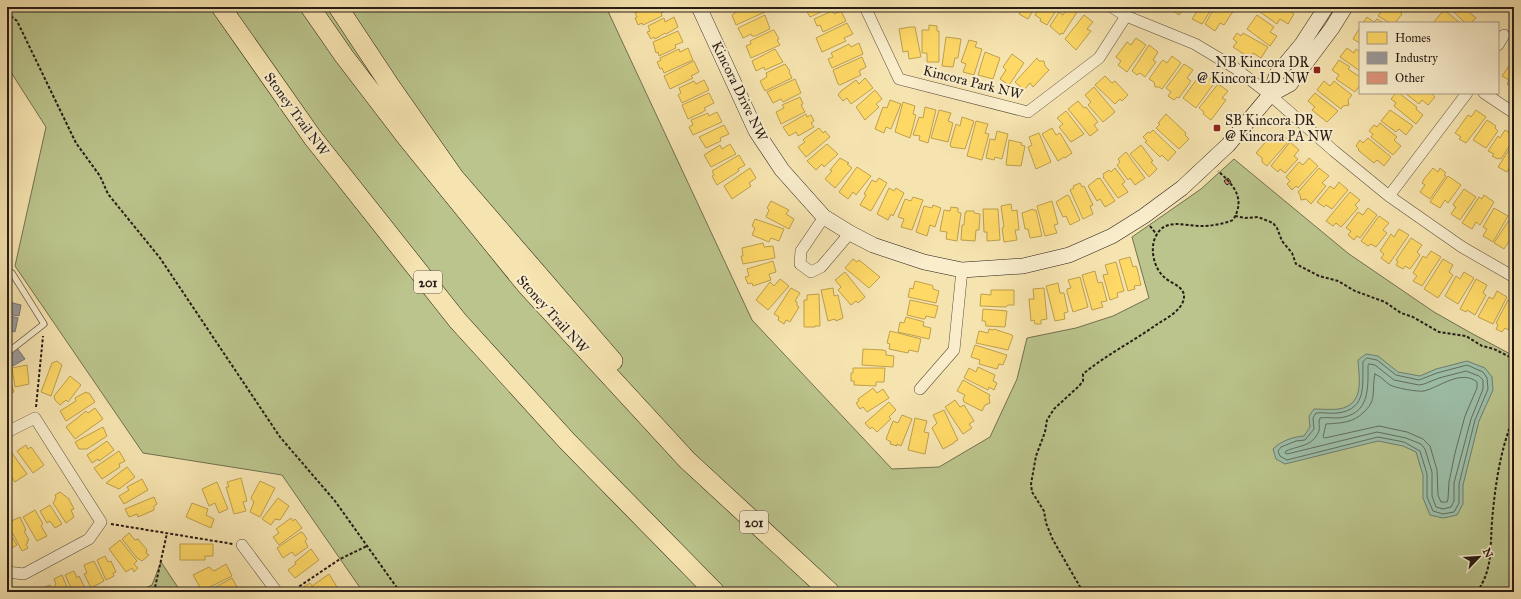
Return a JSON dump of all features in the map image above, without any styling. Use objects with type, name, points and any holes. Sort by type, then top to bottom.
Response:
[{"type":"highway","points":[[206,7],[283,114],[313,138]]},
{"type":"highway","name":"Stoney Trail NW","points":[[221,7],[313,138],[458,321],[567,441],[715,592]]},
{"type":"highway","name":"Stoney Trail NW","points":[[310,7],[344,56],[406,137],[526,285],[687,460],[830,592]]},
{"type":"highway","points":[[338,7],[391,87],[454,177],[655,410],[687,460]]},
{"type":"street","name":"Kincora Drive NW","points":[[699,7],[756,131],[782,170],[824,217],[850,234],[873,245],[924,262],[962,270],[1023,266],[1069,255],[1112,236],[1144,216],[1182,188],[1228,145],[1270,95],[1290,84],[1332,28],[1345,7]]},
{"type":"street","name":"Kincora Park NW","points":[[865,7],[899,79],[1028,112],[1098,58],[1126,16]]},
{"type":"street","points":[[1112,7],[1126,16],[1195,44],[1235,68],[1270,95],[1334,151],[1389,196],[1462,247],[1514,276]]},
{"type":"street","name":"Kincora Drive NW","points":[[1270,95],[1277,74],[1302,44],[1326,7]]},
{"type":"street","points":[[1389,196],[1466,94]]},
{"type":"street","points":[[1486,94],[1514,113]]},
{"type":"street","points":[[824,217],[802,251],[800,264],[812,272],[821,267],[850,234]]},
{"type":"street","points":[[920,389],[954,350],[962,270]]},
{"type":"street","points":[[7,432],[35,418],[101,522],[89,539],[24,574],[7,572]]},
{"type":"street","points":[[242,545],[277,592]]},
{"type":"lane","points":[[7,272],[12,273],[44,324],[7,353]]},
{"type":"path","points":[[7,13],[17,21],[76,143],[100,176],[108,194],[160,258],[280,437],[335,501],[400,592]]},
{"type":"path","points":[[1083,592],[1053,540],[1046,522],[1044,511],[1032,492],[1032,471],[1045,432],[1047,420],[1054,409],[1079,386],[1083,380],[1083,374],[1095,363],[1124,347],[1176,311],[1182,302],[1182,290],[1178,285],[1164,277],[1158,270],[1153,250],[1153,242],[1166,225],[1175,223],[1201,226],[1216,225],[1233,220],[1239,206],[1235,189],[1218,171]]},
{"type":"path","points":[[1235,216],[1245,218],[1258,217],[1273,223],[1277,228],[1282,241],[1292,254],[1296,264],[1319,276],[1338,281],[1355,291],[1385,302],[1401,313],[1413,317],[1439,332],[1466,336],[1482,346],[1494,349],[1514,359]]},
{"type":"path","points":[[1149,224],[1157,235]]},
{"type":"path","points":[[35,418],[44,324]]},
{"type":"path","points":[[1477,592],[1487,574],[1490,563],[1492,522],[1499,472],[1506,439],[1514,417]]},
{"type":"path","points":[[101,522],[242,545]]},
{"type":"path","points":[[154,592],[167,533]]},
{"type":"path","points":[[291,592],[340,559],[367,546]]},
{"type":"green space","points":[[7,7],[606,7],[752,320],[892,469],[939,467],[990,437],[1017,379],[1027,338],[1076,328],[1113,316],[1149,298],[1132,237],[1201,189],[1234,159],[1349,254],[1434,312],[1514,356],[1514,592],[363,592],[282,475],[143,453],[15,266],[46,127],[7,66]]},
{"type":"green space","points":[[161,562],[181,592],[136,592],[152,585]]},
{"type":"water","points":[[1366,354],[1378,356],[1398,372],[1420,376],[1436,369],[1467,361],[1485,368],[1492,377],[1493,390],[1479,421],[1463,485],[1463,504],[1457,515],[1443,518],[1430,515],[1423,498],[1423,475],[1416,452],[1403,446],[1378,441],[1285,464],[1276,459],[1273,449],[1287,440],[1304,436],[1310,427],[1309,416],[1314,409],[1339,409],[1353,402],[1359,390],[1358,360]]},
{"type":"building: Homes","points":[[648,7],[669,7],[670,9],[661,13],[662,16],[643,25],[642,23],[638,25],[635,18],[637,17],[635,13]]},
{"type":"building: Homes","points":[[739,7],[763,7],[765,12],[736,25],[732,15],[740,9]]},
{"type":"building: Homes","points":[[807,7],[832,7],[810,17],[806,10],[808,9]]},
{"type":"building: Homes","points":[[994,7],[1008,7],[1007,12],[993,9]]},
{"type":"building: Homes","points":[[1015,7],[1035,7],[1028,19],[1019,14],[1020,12],[1014,9]]},
{"type":"building: Homes","points":[[1040,7],[1054,7],[1057,9],[1047,25],[1040,21],[1041,19],[1035,15]]},
{"type":"building: Homes","points":[[1068,7],[1077,12],[1063,34],[1061,33],[1060,35],[1050,26],[1059,12],[1063,15]]},
{"type":"building: Homes","points":[[1190,7],[1188,10],[1184,8],[1179,15],[1169,8]]},
{"type":"building: Homes","points":[[1195,7],[1213,7],[1202,24],[1192,19],[1198,10]]},
{"type":"building: Homes","points":[[1215,7],[1236,7],[1224,25],[1220,23],[1215,31],[1205,24]]},
{"type":"building: Homes","points":[[1261,7],[1285,7],[1294,14],[1288,24],[1280,19],[1277,24],[1260,12],[1261,11],[1259,10]]},
{"type":"building: Homes","points":[[1373,7],[1393,7],[1402,14],[1396,22],[1388,22],[1378,16],[1381,12]]},
{"type":"building: Homes","points":[[1449,7],[1468,7],[1471,10],[1469,12],[1476,18],[1472,22],[1464,22]]},
{"type":"building: Homes","points":[[1444,10],[1459,22],[1434,22]]},
{"type":"building: Homes","points":[[832,11],[834,14],[841,11],[846,21],[823,32],[820,25],[817,26],[814,19]]},
{"type":"building: Homes","points":[[765,15],[770,29],[755,36],[752,36],[751,34],[743,38],[738,28]]},
{"type":"building: Homes","points":[[1084,15],[1093,22],[1087,29],[1091,31],[1076,50],[1065,39]]},
{"type":"building: Homes","points":[[1257,15],[1274,27],[1270,32],[1277,36],[1270,46],[1247,29]]},
{"type":"building: Homes","points":[[674,17],[678,27],[655,39],[654,37],[651,39],[647,32],[650,31],[648,26],[664,18],[665,22]]},
{"type":"building: Homes","points":[[1367,17],[1374,22],[1364,22]]},
{"type":"building: Homes","points":[[1377,19],[1382,22],[1374,22]]},
{"type":"building: Homes","points":[[847,23],[853,34],[844,38],[846,41],[822,52],[816,38]]},
{"type":"building: Homes","points":[[929,25],[937,26],[937,31],[939,31],[939,62],[927,62],[927,53],[922,53],[922,30],[929,30]]},
{"type":"building: Homes","points":[[915,27],[921,57],[909,59],[908,51],[903,52],[899,29]]},
{"type":"building: Homes","points":[[1359,29],[1359,42],[1353,39]]},
{"type":"building: Homes","points":[[773,30],[779,39],[777,40],[780,45],[751,58],[746,46],[751,44],[750,41]]},
{"type":"building: Homes","points":[[678,31],[683,42],[675,45],[676,48],[659,56],[658,52],[656,53],[653,42]]},
{"type":"building: Homes","points":[[1237,33],[1241,36],[1243,33],[1268,47],[1261,58],[1253,53],[1250,58],[1233,47],[1237,42],[1233,39]]},
{"type":"building: Homes","points":[[946,37],[961,39],[958,58],[955,58],[953,67],[942,66]]},
{"type":"building: Homes","points":[[1136,38],[1146,45],[1127,72],[1118,65],[1121,61],[1116,57],[1127,42],[1131,45]]},
{"type":"building: Homes","points":[[969,40],[977,42],[975,47],[982,49],[974,75],[963,72],[966,64],[961,62]]},
{"type":"building: Homes","points":[[859,43],[863,54],[832,68],[828,59],[833,57],[831,53],[849,44],[851,47]]},
{"type":"building: Homes","points":[[1149,45],[1158,52],[1153,60],[1156,62],[1145,77],[1140,73],[1137,75],[1132,71]]},
{"type":"building: Homes","points":[[688,48],[693,60],[664,73],[662,68],[660,69],[657,62],[661,60],[660,58],[679,49],[680,52]]},
{"type":"building: Homes","points":[[1347,48],[1354,53],[1356,49],[1359,51],[1359,70],[1340,57]]},
{"type":"building: Homes","points":[[775,49],[783,62],[765,70],[764,67],[756,71],[752,61]]},
{"type":"building: Homes","points":[[985,52],[1000,58],[993,79],[978,75]]},
{"type":"building: Homes","points":[[1012,54],[1024,63],[1009,85],[1000,79],[1006,70],[1003,67]]},
{"type":"building: Homes","points":[[1172,56],[1181,63],[1162,89],[1155,87],[1154,82],[1149,79],[1163,60],[1167,63]]},
{"type":"building: Homes","points":[[862,57],[866,67],[859,71],[861,75],[840,85],[838,84],[833,70]]},
{"type":"building: Homes","points":[[1037,58],[1039,61],[1044,61],[1045,66],[1049,70],[1033,87],[1030,83],[1024,90],[1015,82]]},
{"type":"building: Homes","points":[[1339,60],[1350,67],[1348,69],[1359,76],[1359,86],[1355,92],[1336,79],[1339,75],[1332,70]]},
{"type":"building: Homes","points":[[694,61],[699,72],[691,76],[693,78],[670,89],[664,76]]},
{"type":"building: Homes","points":[[785,64],[790,71],[789,72],[792,78],[765,91],[760,81],[767,77],[766,73]]},
{"type":"building: Homes","points":[[1184,64],[1193,70],[1187,78],[1191,81],[1179,98],[1177,97],[1174,100],[1168,96],[1171,92],[1166,88]]},
{"type":"building: Homes","points":[[1509,66],[1514,69],[1514,88],[1507,84],[1509,80],[1502,76]]},
{"type":"building: Homes","points":[[1206,75],[1215,82],[1196,108],[1183,98],[1197,79],[1201,82]]},
{"type":"building: Homes","points":[[1105,76],[1112,83],[1115,81],[1128,95],[1122,101],[1120,99],[1115,104],[1095,85]]},
{"type":"building: Homes","points":[[865,78],[873,88],[851,104],[847,98],[843,101],[838,95],[856,80],[859,84]]},
{"type":"building: Homes","points":[[795,79],[801,93],[783,102],[781,99],[773,103],[767,92]]},
{"type":"building: Homes","points":[[704,80],[709,90],[682,103],[678,95],[681,93],[679,88],[694,81],[696,84]]},
{"type":"building: Homes","points":[[1324,81],[1330,86],[1334,81],[1352,95],[1348,100],[1349,105],[1343,106],[1341,109],[1317,90]]},
{"type":"building: Homes","points":[[1218,84],[1228,91],[1222,98],[1226,100],[1211,120],[1203,114],[1204,112],[1199,108]]},
{"type":"building: Homes","points":[[1094,87],[1115,112],[1103,122],[1088,105],[1091,102],[1085,95]]},
{"type":"building: Homes","points":[[875,90],[882,99],[876,104],[879,107],[865,120],[856,107]]},
{"type":"building: Homes","points":[[709,93],[714,103],[704,108],[706,110],[703,112],[688,119],[682,105]]},
{"type":"building: Homes","points":[[1315,93],[1338,111],[1327,122],[1312,110],[1315,107],[1308,101]]},
{"type":"building: Homes","points":[[1395,94],[1400,94],[1417,107],[1416,109],[1423,115],[1416,124],[1394,106],[1396,103],[1391,99]]},
{"type":"building: Homes","points":[[1406,94],[1432,94],[1435,97],[1428,105],[1422,100],[1419,104]]},
{"type":"building: Homes","points":[[800,97],[803,104],[801,105],[805,112],[781,124],[776,112],[784,108],[782,105]]},
{"type":"building: Homes","points":[[890,100],[901,104],[891,129],[886,127],[884,133],[875,129],[883,107],[887,108]]},
{"type":"building: Homes","points":[[1078,101],[1084,108],[1086,107],[1098,122],[1094,125],[1098,130],[1090,136],[1068,109]]},
{"type":"building: Homes","points":[[903,102],[915,106],[913,114],[916,115],[910,138],[895,132]]},
{"type":"building: Homes","points":[[925,107],[936,110],[928,143],[919,140],[920,136],[913,135],[919,117],[923,118]]},
{"type":"building: Homes","points":[[939,110],[951,113],[948,121],[953,123],[948,142],[931,138]]},
{"type":"building: Homes","points":[[1390,110],[1413,126],[1406,135],[1399,129],[1396,132],[1381,121]]},
{"type":"building: Homes","points":[[1476,110],[1486,117],[1466,143],[1459,139],[1461,137],[1455,133],[1468,115],[1471,117]]},
{"type":"building: Homes","points":[[1066,111],[1084,134],[1071,142],[1059,127],[1063,124],[1057,118]]},
{"type":"building: Homes","points":[[717,112],[722,122],[693,135],[689,127],[693,125],[691,120],[708,113],[709,116]]},
{"type":"building: Homes","points":[[806,114],[807,117],[811,115],[814,121],[811,123],[814,127],[798,136],[796,132],[789,136],[783,127]]},
{"type":"building: Homes","points":[[1166,114],[1186,133],[1185,135],[1189,139],[1179,149],[1156,128],[1160,124],[1158,123]]},
{"type":"building: Homes","points":[[962,117],[974,121],[965,149],[951,147],[950,145],[956,124],[960,126]]},
{"type":"building: Homes","points":[[1487,120],[1496,126],[1495,128],[1498,131],[1486,148],[1473,140]]},
{"type":"building: Homes","points":[[976,121],[988,124],[985,133],[989,134],[982,160],[967,156]]},
{"type":"building: Homes","points":[[1380,123],[1397,137],[1394,140],[1401,146],[1393,155],[1371,137],[1373,134],[1369,131],[1374,125],[1377,127]]},
{"type":"building: Homes","points":[[724,125],[729,134],[720,138],[721,141],[706,148],[699,137]]},
{"type":"building: Homes","points":[[819,128],[823,133],[825,131],[830,137],[806,157],[798,147],[805,142],[803,140],[805,138]]},
{"type":"building: Homes","points":[[1052,128],[1056,135],[1060,133],[1072,153],[1058,161],[1042,134]]},
{"type":"building: Homes","points":[[1153,130],[1176,152],[1168,161],[1162,155],[1160,157],[1145,142],[1147,141],[1143,137],[1148,132],[1150,133]]},
{"type":"building: Homes","points":[[1505,130],[1514,135],[1514,139],[1501,159],[1498,159],[1492,156],[1494,154],[1488,151],[1498,136],[1500,138]]},
{"type":"building: Homes","points":[[997,131],[1008,134],[1002,159],[995,157],[994,160],[986,158],[990,139],[995,140]]},
{"type":"building: Homes","points":[[1039,133],[1051,162],[1036,169],[1028,147],[1032,145],[1029,137]]},
{"type":"building: Homes","points":[[1280,133],[1289,141],[1267,166],[1262,162],[1262,158],[1256,153],[1269,138],[1272,141]]},
{"type":"building: Homes","points":[[1368,138],[1391,157],[1384,166],[1377,160],[1374,163],[1358,150],[1359,149],[1356,146],[1360,140],[1363,143]]},
{"type":"building: Homes","points":[[1009,140],[1022,143],[1021,145],[1025,146],[1021,166],[1006,165]]},
{"type":"building: Homes","points":[[1290,142],[1299,150],[1294,156],[1298,159],[1285,173],[1280,169],[1278,172],[1271,166]]},
{"type":"building: Homes","points":[[1514,142],[1514,170],[1510,167],[1507,172],[1498,167]]},
{"type":"building: Homes","points":[[730,144],[736,154],[711,167],[704,155],[720,145],[722,149]]},
{"type":"building: Homes","points":[[827,144],[838,154],[824,167],[822,164],[816,170],[807,161]]},
{"type":"building: Homes","points":[[1141,145],[1157,169],[1149,177],[1130,154]]},
{"type":"building: Homes","points":[[1126,152],[1145,178],[1135,185],[1130,178],[1128,180],[1117,165],[1120,162],[1118,159]]},
{"type":"building: Homes","points":[[739,155],[745,165],[738,169],[739,171],[717,185],[712,176],[714,175],[712,171]]},
{"type":"building: Homes","points":[[840,158],[849,163],[847,164],[852,168],[835,188],[825,179]]},
{"type":"building: Homes","points":[[1309,158],[1318,166],[1298,188],[1296,186],[1292,190],[1287,184],[1290,181],[1286,177],[1299,162],[1303,165]]},
{"type":"building: Homes","points":[[857,167],[871,176],[856,195],[853,192],[848,199],[839,192]]},
{"type":"building: Homes","points":[[750,168],[756,178],[749,183],[751,186],[732,199],[724,186]]},
{"type":"building: Homes","points":[[1115,168],[1124,180],[1125,182],[1122,184],[1128,192],[1118,198],[1103,177],[1103,174],[1109,170],[1111,172]]},
{"type":"building: Homes","points":[[1319,168],[1329,176],[1322,183],[1326,186],[1311,204],[1306,199],[1301,200],[1298,192]]},
{"type":"building: Homes","points":[[1433,168],[1438,172],[1440,168],[1446,173],[1444,175],[1446,176],[1430,199],[1420,192],[1425,185],[1422,183],[1424,179]]},
{"type":"building: Homes","points":[[1448,176],[1461,185],[1448,203],[1445,200],[1440,208],[1430,202]]},
{"type":"building: Homes","points":[[879,178],[887,183],[871,211],[860,205],[872,180],[876,182]]},
{"type":"building: Homes","points":[[1100,178],[1115,201],[1105,207],[1100,199],[1097,201],[1088,186]]},
{"type":"building: Homes","points":[[1339,182],[1348,190],[1332,209],[1326,205],[1324,207],[1317,202],[1330,186],[1334,189]]},
{"type":"building: Homes","points":[[1080,183],[1082,187],[1084,186],[1093,205],[1090,206],[1093,214],[1083,219],[1070,190],[1074,188],[1073,186]]},
{"type":"building: Homes","points":[[889,188],[894,191],[896,188],[904,193],[893,216],[891,214],[888,220],[877,214]]},
{"type":"building: Homes","points":[[1464,189],[1476,197],[1460,220],[1451,214],[1456,207],[1453,205],[1454,203]]},
{"type":"building: Homes","points":[[1350,192],[1360,200],[1355,205],[1358,208],[1341,227],[1336,223],[1333,226],[1326,221]]},
{"type":"building: Homes","points":[[1067,195],[1069,196],[1080,220],[1070,225],[1066,216],[1063,217],[1056,202]]},
{"type":"building: Homes","points":[[1484,195],[1494,202],[1480,225],[1476,222],[1472,229],[1462,223],[1479,197],[1482,199]]},
{"type":"building: Homes","points":[[913,197],[923,200],[912,230],[901,227],[904,219],[898,217],[905,199],[911,201]]},
{"type":"building: Homes","points":[[771,201],[789,210],[786,214],[794,219],[789,229],[766,217],[769,210],[767,208]]},
{"type":"building: Homes","points":[[1052,201],[1058,224],[1054,225],[1057,233],[1045,236],[1037,206]]},
{"type":"building: Homes","points":[[1011,204],[1012,211],[1017,210],[1019,230],[1015,230],[1017,240],[1004,242],[1002,228],[1004,227],[1001,206]]},
{"type":"building: Homes","points":[[933,205],[941,208],[935,227],[930,225],[927,236],[916,232],[924,206],[932,208]]},
{"type":"building: Homes","points":[[951,207],[958,208],[958,212],[961,213],[957,241],[946,239],[947,232],[940,231],[944,210],[950,211]]},
{"type":"building: Homes","points":[[1368,208],[1377,215],[1360,238],[1357,236],[1354,240],[1348,235],[1351,231],[1346,228],[1358,212],[1363,215]]},
{"type":"building: Homes","points":[[1494,208],[1508,216],[1493,242],[1483,236],[1487,229],[1483,227]]},
{"type":"building: Homes","points":[[983,209],[998,209],[1000,240],[987,241],[987,232],[984,232]]},
{"type":"building: Homes","points":[[1033,209],[1036,210],[1042,236],[1030,238],[1028,229],[1025,229],[1022,213]]},
{"type":"building: Homes","points":[[966,211],[974,211],[974,213],[980,214],[979,230],[976,230],[975,241],[961,240],[962,225],[964,225]]},
{"type":"building: Homes","points":[[1379,216],[1389,223],[1383,230],[1387,233],[1376,247],[1371,244],[1368,246],[1361,241]]},
{"type":"building: Homes","points":[[755,219],[784,229],[779,241],[771,238],[769,242],[752,235],[755,228],[752,226]]},
{"type":"building: Homes","points":[[1509,220],[1514,222],[1514,242],[1513,244],[1509,241],[1504,249],[1494,243]]},
{"type":"building: Homes","points":[[1399,229],[1409,235],[1389,264],[1381,258],[1384,254],[1380,251],[1391,234],[1394,237]]},
{"type":"building: Homes","points":[[1411,238],[1422,245],[1417,252],[1420,255],[1410,269],[1405,266],[1403,269],[1396,265],[1398,261],[1396,260]]},
{"type":"building: Homes","points":[[763,243],[764,247],[773,246],[775,258],[743,264],[741,256],[743,256],[742,248]]},
{"type":"building: Homes","points":[[1431,251],[1441,257],[1422,286],[1413,281],[1417,276],[1413,273],[1423,256],[1426,258]]},
{"type":"building: Homes","points":[[1130,257],[1133,267],[1136,266],[1137,268],[1141,285],[1134,286],[1135,289],[1128,291],[1119,260]]},
{"type":"building: Homes","points":[[853,259],[857,262],[859,260],[880,277],[869,288],[845,268]]},
{"type":"building: Homes","points":[[1443,259],[1453,265],[1449,272],[1453,275],[1438,298],[1424,289]]},
{"type":"building: Homes","points":[[773,261],[776,272],[769,274],[771,280],[753,286],[752,283],[748,284],[745,277],[749,276],[747,269]]},
{"type":"building: Homes","points":[[1116,262],[1124,291],[1117,293],[1118,297],[1110,300],[1103,275],[1108,274],[1105,265]]},
{"type":"building: Homes","points":[[1095,271],[1098,283],[1102,282],[1107,301],[1101,302],[1103,307],[1092,310],[1082,275]]},
{"type":"building: Homes","points":[[845,272],[865,297],[858,303],[856,301],[851,305],[838,290],[841,287],[835,280]]},
{"type":"building: Homes","points":[[1464,272],[1474,278],[1458,304],[1445,296],[1456,276],[1460,279]]},
{"type":"building: Homes","points":[[1080,277],[1088,307],[1073,312],[1067,292],[1067,289],[1071,288],[1068,280]]},
{"type":"building: Homes","points":[[780,279],[789,286],[768,310],[756,300],[770,282],[774,286]]},
{"type":"building: Homes","points":[[1476,279],[1487,285],[1483,293],[1486,295],[1475,315],[1467,310],[1466,312],[1460,309]]},
{"type":"building: Homes","points":[[915,281],[931,285],[933,286],[933,289],[939,291],[936,303],[908,297],[910,288],[913,289]]},
{"type":"building: Homes","points":[[1058,283],[1060,293],[1064,293],[1068,312],[1064,313],[1065,319],[1055,321],[1046,286]]},
{"type":"building: Homes","points":[[791,288],[800,293],[795,301],[799,307],[790,322],[786,320],[784,324],[778,320],[779,317],[774,314]]},
{"type":"building: Homes","points":[[833,288],[834,296],[838,295],[843,318],[836,321],[835,319],[828,321],[821,290]]},
{"type":"building: Homes","points":[[1044,288],[1047,319],[1041,320],[1041,324],[1035,324],[1034,320],[1031,321],[1029,299],[1034,299],[1033,289]]},
{"type":"building: Homes","points":[[991,290],[1014,290],[1014,305],[1008,305],[1006,307],[980,306],[981,294],[991,295]]},
{"type":"building: Homes","points":[[1497,291],[1507,297],[1493,324],[1478,317],[1489,297],[1493,299]]},
{"type":"building: Homes","points":[[819,294],[820,326],[804,327],[804,300],[807,300],[807,295]]},
{"type":"building: Homes","points":[[910,300],[938,306],[935,318],[926,316],[925,319],[923,319],[907,315]]},
{"type":"building: Homes","points":[[1508,300],[1514,304],[1514,324],[1511,331],[1505,328],[1502,332],[1496,329],[1498,325],[1496,323]]},
{"type":"building: Homes","points":[[983,309],[1007,311],[1005,327],[986,326],[985,321],[982,321]]},
{"type":"building: Homes","points":[[906,317],[924,322],[923,326],[931,328],[929,339],[898,332],[900,322],[904,323]]},
{"type":"building: Homes","points":[[989,329],[994,329],[1013,336],[1008,350],[976,343],[979,331],[988,333]]},
{"type":"building: Homes","points":[[890,331],[921,339],[918,352],[909,350],[908,353],[889,349],[890,344],[887,343]]},
{"type":"building: Homes","points":[[975,345],[1007,355],[1003,365],[999,364],[997,369],[979,364],[980,360],[971,357]]},
{"type":"building: Homes","points":[[863,349],[886,351],[886,355],[894,356],[893,367],[862,365]]},
{"type":"building: Homes","points":[[57,361],[62,365],[51,396],[41,392],[52,363]]},
{"type":"building: Homes","points":[[27,365],[29,384],[15,387],[12,368]]},
{"type":"building: Homes","points":[[978,367],[995,375],[993,381],[997,383],[994,390],[989,387],[988,390],[964,378],[969,368],[976,372]]},
{"type":"building: Homes","points":[[853,368],[885,368],[884,382],[876,382],[876,386],[854,385],[854,381],[851,381],[851,373],[853,373]]},
{"type":"building: Homes","points":[[7,373],[14,392],[7,394]]},
{"type":"building: Homes","points":[[70,376],[81,385],[68,402],[66,400],[60,405],[55,400],[54,396]]},
{"type":"building: Homes","points":[[963,380],[990,395],[990,403],[985,405],[982,411],[964,402],[963,399],[965,395],[957,391]]},
{"type":"building: Homes","points":[[873,388],[877,393],[883,389],[889,398],[867,412],[863,407],[860,409],[856,403],[859,401],[858,399]]},
{"type":"building: Homes","points":[[86,392],[89,393],[95,402],[66,421],[60,411],[76,401],[75,398]]},
{"type":"building: Homes","points":[[955,400],[960,407],[964,405],[974,421],[969,424],[972,428],[963,434],[945,407]]},
{"type":"building: Homes","points":[[889,402],[896,410],[889,417],[891,419],[877,432],[872,427],[870,429],[865,423]]},
{"type":"building: Homes","points":[[95,408],[103,419],[75,439],[66,427],[86,411],[88,413]]},
{"type":"building: Homes","points":[[944,410],[958,440],[943,449],[932,428],[937,423],[933,415]]},
{"type":"building: Homes","points":[[902,415],[912,419],[901,446],[897,444],[897,446],[890,444],[891,442],[886,439],[893,421],[898,423]]},
{"type":"building: Homes","points":[[915,418],[927,421],[924,432],[929,433],[925,454],[908,450]]},
{"type":"building: Homes","points":[[103,427],[107,436],[87,449],[79,449],[75,442]]},
{"type":"building: Homes","points":[[107,441],[114,450],[99,461],[98,459],[92,463],[87,455]]},
{"type":"building: Homes","points":[[26,445],[28,449],[31,447],[44,465],[33,473],[17,451]]},
{"type":"building: Homes","points":[[119,451],[125,461],[119,464],[120,467],[102,479],[94,468]]},
{"type":"building: Homes","points":[[12,453],[27,474],[15,482],[7,470],[7,457]]},
{"type":"building: Homes","points":[[127,467],[135,477],[119,489],[106,483]]},
{"type":"building: Homes","points":[[241,478],[247,501],[243,502],[246,511],[234,514],[226,487],[229,487],[227,482]]},
{"type":"building: Homes","points":[[142,479],[148,490],[124,504],[119,496],[129,490],[127,487]]},
{"type":"building: Homes","points":[[260,481],[275,488],[260,517],[250,512],[254,502],[251,498]]},
{"type":"building: Homes","points":[[217,482],[228,509],[219,513],[215,503],[209,506],[202,489]]},
{"type":"building: Homes","points":[[60,492],[69,499],[74,509],[71,510],[74,517],[66,523],[53,503],[56,498],[55,495]]},
{"type":"building: Homes","points":[[154,497],[157,504],[154,506],[154,510],[138,517],[137,514],[129,517],[125,509]]},
{"type":"building: Homes","points":[[278,498],[289,506],[280,520],[275,519],[271,525],[262,519]]},
{"type":"building: Homes","points":[[192,503],[208,509],[206,515],[214,519],[211,528],[186,517]]},
{"type":"building: Homes","points":[[50,505],[62,524],[55,528],[50,521],[47,523],[40,511]]},
{"type":"building: Homes","points":[[35,510],[43,524],[41,526],[47,536],[37,541],[23,517]]},
{"type":"building: Homes","points":[[20,517],[26,530],[24,531],[29,540],[26,544],[28,548],[22,551],[7,523]]},
{"type":"building: Homes","points":[[291,518],[293,521],[295,519],[302,528],[279,545],[273,537],[279,533],[276,529]]},
{"type":"building: Homes","points":[[7,529],[17,545],[8,550],[7,549]]},
{"type":"building: Homes","points":[[301,532],[307,539],[305,541],[308,547],[295,556],[292,552],[283,558],[277,548]]},
{"type":"building: Homes","points":[[129,533],[135,540],[138,539],[147,550],[146,553],[149,555],[142,561],[137,558],[122,539]]},
{"type":"building: Homes","points":[[120,540],[137,561],[134,564],[138,568],[134,572],[132,568],[126,572],[109,549]]},
{"type":"building: Homes","points":[[180,544],[213,544],[213,556],[205,556],[205,560],[180,560]]},
{"type":"building: Homes","points":[[311,549],[319,560],[295,578],[288,570]]},
{"type":"building: Homes","points":[[105,556],[108,562],[111,561],[116,572],[113,573],[114,576],[106,580],[97,560]]},
{"type":"building: Homes","points":[[94,561],[104,581],[91,588],[84,574],[87,573],[84,565]]},
{"type":"building: Homes","points":[[226,564],[232,576],[202,591],[193,575],[209,567],[214,571]]},
{"type":"building: Homes","points":[[74,571],[77,578],[79,576],[85,588],[81,590],[81,592],[73,592],[65,575]]},
{"type":"building: Homes","points":[[329,574],[337,587],[330,592],[303,592],[304,591],[302,588],[310,583],[312,586]]},
{"type":"building: Homes","points":[[62,575],[69,592],[56,592],[54,587],[56,584],[54,579]]},
{"type":"building: Homes","points":[[232,578],[237,587],[230,591],[231,592],[211,592],[210,590]]},
{"type":"building: Homes","points":[[50,585],[53,592],[38,592],[37,590]]},
{"type":"building: Industry","points":[[9,302],[21,305],[19,316],[7,314]]},
{"type":"building: Industry","points":[[7,315],[18,318],[15,332],[7,330]]},
{"type":"building: Industry","points":[[17,348],[25,359],[13,366],[7,358],[7,355]]},
{"type":"building: Other","points":[[1228,178],[1231,182],[1227,185],[1224,181]]},
{"type":"place","name":"NB Kincora DR @ Kincora LD NW","points":[[1317,70]]},
{"type":"place","name":"SB Kincora DR @ Kincora PA NW","points":[[1217,128]]}]
